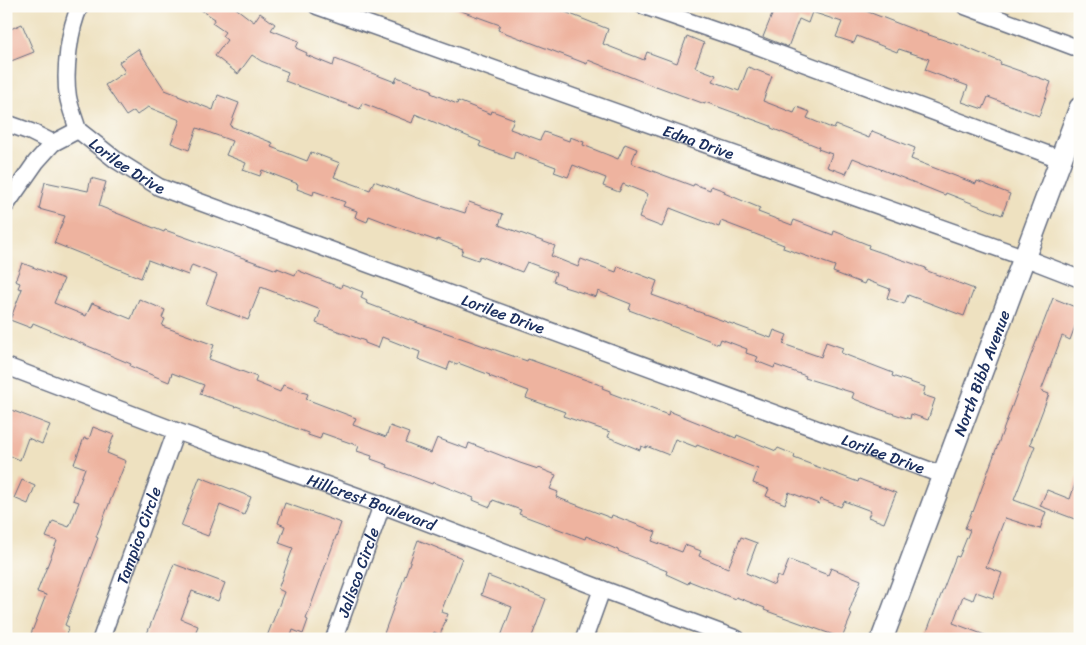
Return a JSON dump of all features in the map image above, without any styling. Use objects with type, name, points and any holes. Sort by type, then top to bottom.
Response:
[{"type":"main road","name":"North Bibb Avenue","points":[[882,639],[1080,108]]},
{"type":"street","points":[[6,205],[36,162],[53,143],[78,130],[68,97],[68,52],[75,17],[80,6]]},
{"type":"street","name":"Edna Drive","points":[[317,6],[1023,257],[1080,279]]},
{"type":"street","points":[[644,6],[739,39],[1060,159]]},
{"type":"street","points":[[964,6],[1080,49]]},
{"type":"street","points":[[6,123],[31,132],[53,143]]},
{"type":"street","name":"Lorilee Drive","points":[[78,130],[116,160],[159,187],[942,475]]},
{"type":"street","name":"Hillcrest Boulevard","points":[[6,366],[737,639]]},
{"type":"street","name":"Tampico Circle","points":[[101,639],[176,431]]},
{"type":"street","name":"Jalisco Circle","points":[[334,639],[382,505]]},
{"type":"street","points":[[584,639],[602,589]]},
{"type":"building","points":[[195,6],[233,6],[254,22],[260,13],[275,24],[271,30],[299,41],[296,48],[307,53],[306,55],[333,66],[335,59],[395,82],[397,77],[432,90],[431,93],[457,104],[458,101],[491,114],[492,111],[514,119],[510,129],[540,140],[544,132],[569,141],[570,137],[584,142],[583,145],[618,159],[625,144],[637,149],[631,163],[693,186],[694,184],[710,190],[711,186],[725,191],[724,193],[760,208],[758,212],[792,225],[794,220],[833,235],[834,231],[869,245],[868,248],[926,268],[925,270],[974,289],[964,316],[908,295],[904,304],[887,298],[890,289],[866,280],[864,284],[833,272],[835,266],[783,248],[784,245],[721,221],[719,227],[670,208],[662,227],[639,218],[648,194],[623,184],[619,192],[603,186],[606,178],[573,165],[568,177],[554,172],[556,167],[515,152],[513,159],[479,146],[481,142],[415,114],[412,123],[362,103],[360,109],[285,81],[288,72],[261,61],[252,55],[238,74],[215,56],[227,40],[222,36],[225,32],[212,23],[215,19]]},
{"type":"building","points":[[453,6],[550,6],[608,29],[603,44],[644,60],[647,52],[677,63],[687,36],[704,43],[695,67],[716,75],[713,81],[739,91],[748,67],[772,76],[763,101],[794,113],[797,107],[810,112],[807,118],[834,129],[836,125],[869,138],[872,131],[915,148],[911,159],[976,184],[977,181],[1010,194],[1002,215],[946,193],[945,195],[853,158],[846,174],[827,167],[832,154],[771,128],[771,126],[705,102],[705,104],[656,87],[588,60],[587,64],[498,30],[500,25],[453,8]]},
{"type":"building","points":[[768,6],[853,6],[962,46],[1001,62],[1000,64],[1051,82],[1039,116],[988,97],[983,109],[962,102],[968,86],[925,70],[929,59],[899,49],[897,52],[857,36],[854,43],[836,37],[842,22],[812,12],[808,23],[799,19],[788,47],[763,37],[774,10]]},
{"type":"building","points":[[22,24],[34,52],[6,63],[6,31]]},
{"type":"building","points":[[138,49],[165,90],[213,110],[218,95],[239,103],[230,126],[273,143],[271,147],[307,161],[311,152],[340,163],[334,177],[370,190],[374,181],[465,213],[469,202],[503,214],[499,225],[555,246],[551,256],[578,267],[581,259],[616,272],[618,266],[657,281],[652,295],[771,338],[774,330],[787,335],[783,344],[821,357],[826,342],[843,348],[841,353],[893,373],[892,376],[925,387],[923,395],[935,399],[928,420],[911,414],[910,419],[879,409],[852,398],[854,393],[805,378],[806,376],[775,365],[774,368],[756,361],[758,357],[746,353],[747,349],[721,339],[719,344],[629,310],[631,304],[598,291],[596,297],[564,287],[553,281],[556,273],[527,262],[522,272],[480,256],[478,260],[461,254],[463,249],[369,216],[367,222],[355,217],[357,211],[343,206],[345,202],[314,191],[313,195],[297,189],[298,184],[262,170],[260,176],[243,170],[246,163],[226,155],[232,141],[197,128],[189,150],[171,143],[180,120],[148,107],[137,115],[134,111],[126,116],[105,85],[125,72],[119,62]]},
{"type":"building","points":[[91,178],[106,182],[99,206],[164,232],[165,230],[277,270],[277,268],[295,275],[297,270],[341,288],[342,284],[363,292],[361,298],[367,301],[366,303],[421,324],[603,386],[602,388],[610,391],[610,393],[668,415],[669,411],[736,438],[737,435],[776,451],[778,448],[795,455],[794,458],[858,482],[859,479],[896,493],[884,523],[868,517],[871,511],[844,501],[841,507],[821,499],[819,504],[789,492],[785,504],[766,496],[769,489],[753,483],[758,469],[697,445],[696,447],[675,439],[669,455],[646,446],[646,448],[641,446],[640,450],[608,437],[610,432],[563,416],[565,412],[526,398],[529,391],[490,375],[458,363],[457,365],[450,362],[447,370],[418,359],[420,352],[382,337],[378,348],[365,343],[365,341],[316,323],[321,310],[261,287],[248,320],[206,304],[217,275],[192,265],[188,275],[148,260],[141,278],[54,243],[65,216],[39,209],[45,182],[88,191]]},
{"type":"building","points":[[22,263],[64,279],[54,303],[86,316],[92,303],[131,319],[139,299],[165,310],[162,318],[165,319],[162,326],[214,345],[209,359],[257,377],[255,382],[280,392],[283,385],[308,394],[306,399],[356,418],[353,425],[386,437],[390,426],[409,433],[405,443],[431,453],[437,438],[467,449],[469,443],[520,463],[539,468],[556,475],[550,489],[558,492],[556,497],[611,518],[612,515],[656,532],[652,541],[682,552],[685,545],[701,551],[699,556],[728,568],[741,537],[757,543],[746,573],[774,585],[777,576],[782,578],[789,560],[828,575],[831,568],[861,580],[849,612],[852,614],[842,638],[764,610],[765,608],[736,597],[735,599],[689,581],[688,584],[666,574],[667,571],[586,536],[585,539],[519,514],[521,510],[493,500],[490,507],[473,500],[474,498],[433,482],[432,484],[387,467],[388,465],[371,459],[372,456],[357,451],[359,446],[322,433],[320,439],[200,394],[204,385],[172,373],[169,382],[33,323],[31,328],[10,320],[22,289],[18,288],[20,283],[15,281]]},
{"type":"building","points":[[1053,298],[1080,309],[1080,313],[1070,340],[1062,336],[1041,391],[1049,394],[1030,444],[1035,446],[1014,500],[1046,512],[1040,529],[1005,518],[986,567],[1002,573],[993,598],[976,592],[973,600],[963,596],[953,623],[990,637],[990,639],[924,639],[956,556],[959,557],[970,530],[965,528],[973,512]]},
{"type":"building","points":[[6,408],[50,425],[42,444],[28,438],[20,460],[6,454]]},
{"type":"building","points":[[93,427],[114,435],[107,453],[126,461],[96,537],[98,538],[65,625],[69,627],[64,639],[29,639],[46,595],[37,592],[57,541],[46,537],[53,521],[69,527],[79,502],[73,500],[85,468],[74,464],[84,438],[89,439]]},
{"type":"building","points":[[1078,475],[1080,476],[1080,521],[1040,506],[1047,490],[1070,499]]},
{"type":"building","points":[[200,477],[251,497],[244,515],[220,505],[208,536],[181,526]]},
{"type":"building","points":[[22,480],[35,486],[28,504],[14,498]]},
{"type":"building","points":[[285,503],[341,523],[306,619],[308,620],[303,634],[293,630],[290,639],[266,639],[284,592],[278,589],[293,548],[279,543],[285,526],[278,523]]},
{"type":"building","points":[[418,540],[462,558],[441,612],[448,614],[440,635],[434,632],[431,639],[382,639]]},
{"type":"building","points":[[174,564],[225,583],[218,601],[192,591],[181,619],[198,626],[193,639],[145,639]]},
{"type":"building","points":[[488,576],[546,599],[531,639],[500,639],[512,607],[481,595]]}]
